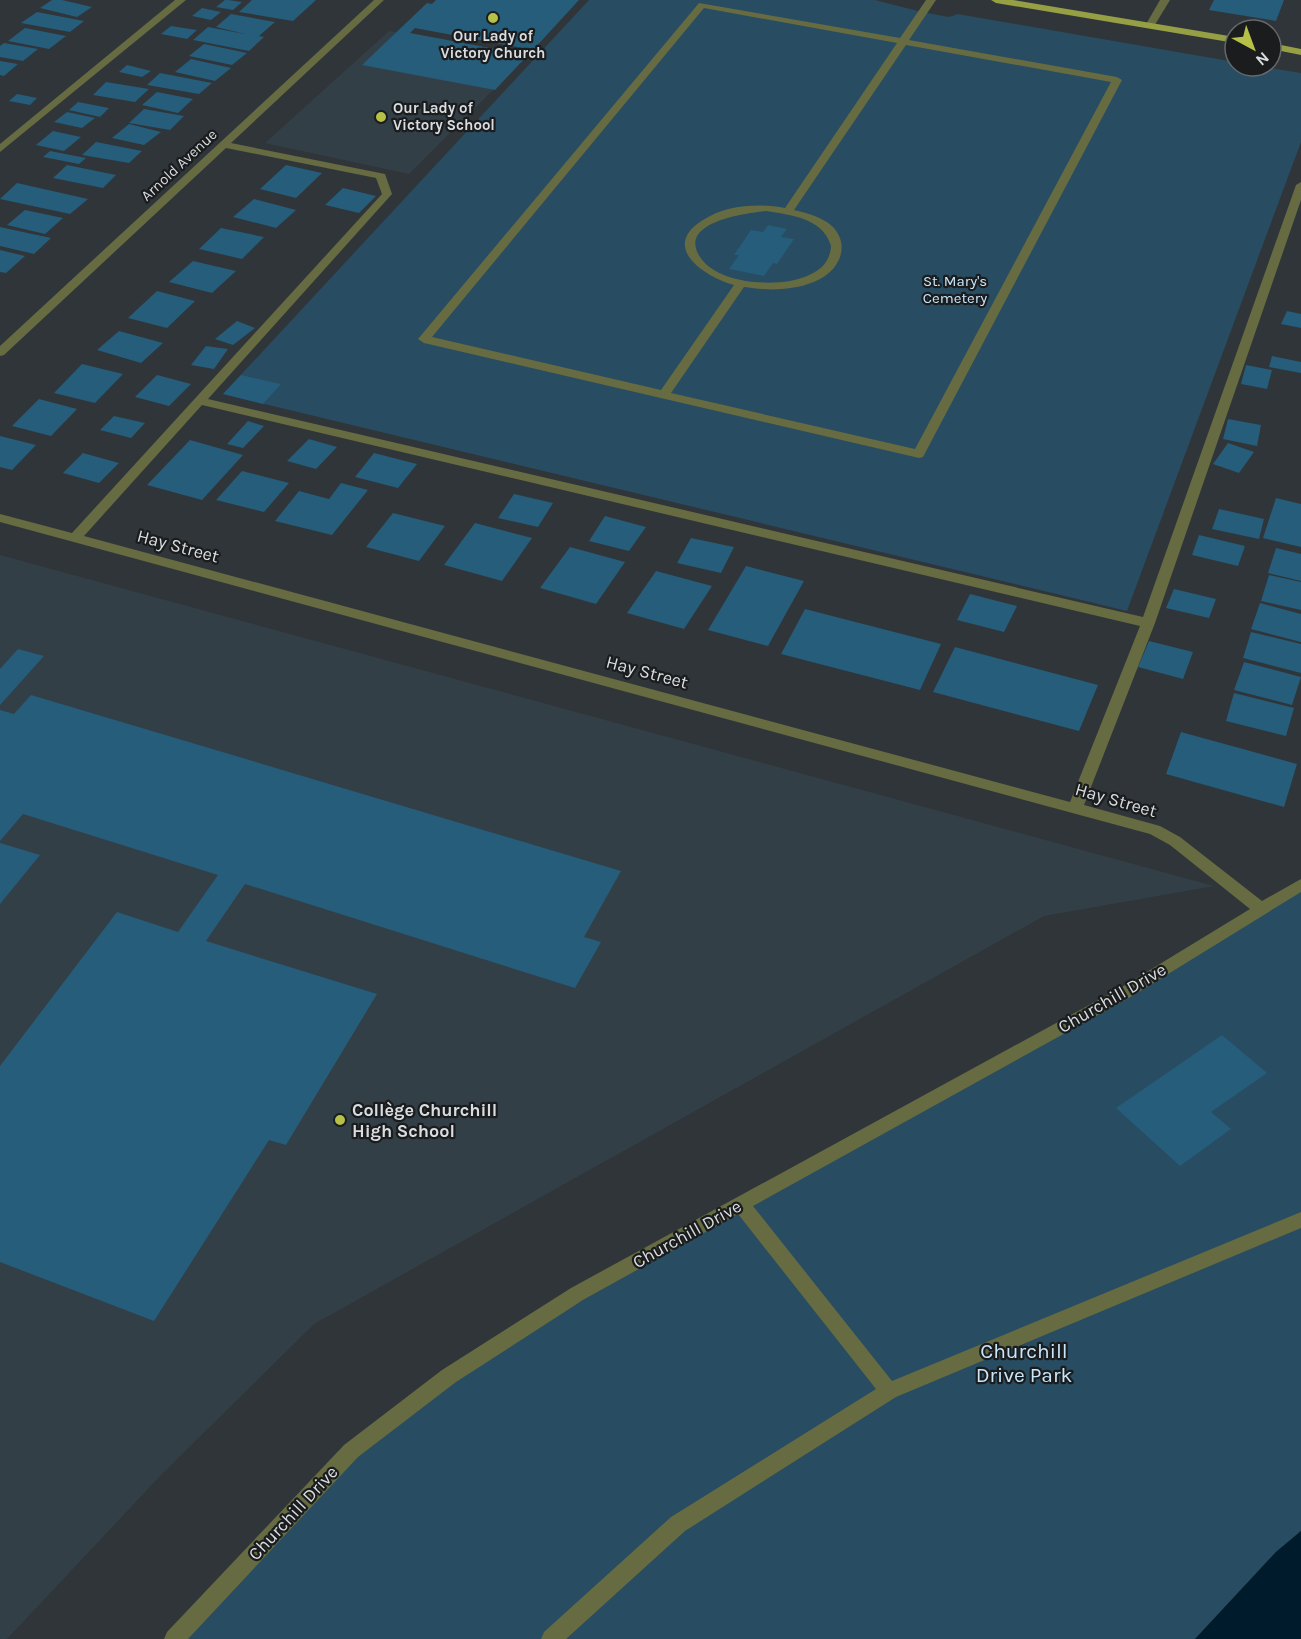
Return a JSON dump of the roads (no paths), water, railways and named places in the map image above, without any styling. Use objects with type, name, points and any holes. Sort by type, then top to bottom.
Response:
[{"type":"main road","points":[[996,0],[1223,38]]},
{"type":"main road","points":[[1283,48],[1301,52]]},
{"type":"street","points":[[0,149],[181,0]]},
{"type":"street","name":"Arnold Avenue","points":[[0,352],[379,0]]},
{"type":"street","points":[[788,211],[931,0]]},
{"type":"street","points":[[1150,26],[1165,0]]},
{"type":"street","points":[[702,5],[903,41],[1117,80],[919,454],[424,339],[702,5]]},
{"type":"street","points":[[75,538],[387,194],[381,176],[223,144]]},
{"type":"street","points":[[1075,808],[1148,623],[1301,185]]},
{"type":"street","points":[[766,208],[788,211],[810,218],[827,228],[836,240],[837,254],[829,267],[813,277],[791,284],[765,286],[740,284],[719,277],[703,268],[693,256],[691,244],[695,232],[706,222],[723,214],[766,208]]},
{"type":"street","points":[[664,395],[740,284]]},
{"type":"street","points":[[201,401],[1148,623]]},
{"type":"street","name":"Hay Street","points":[[0,518],[1155,830],[1175,841],[1262,909]]},
{"type":"street","name":"Churchill Drive","points":[[174,1639],[351,1451],[449,1376],[577,1294],[1128,991],[1301,885]]},
{"type":"street","points":[[741,1204],[889,1391]]},
{"type":"street","points":[[552,1639],[554,1634],[678,1524],[889,1391],[1301,1220]]},
{"type":"place","name":"Our Lady of Victory Church","points":[[493,18]]},
{"type":"place","name":"Our Lady of Victory School","points":[[381,117]]},
{"type":"place","name":"Collège Churchill High School","points":[[340,1120]]},
{"type":"park label","name":"St. Mary's Cemetery","points":[[955,290]]},
{"type":"park label","name":"Churchill Drive Park","points":[[1024,1363]]}]
